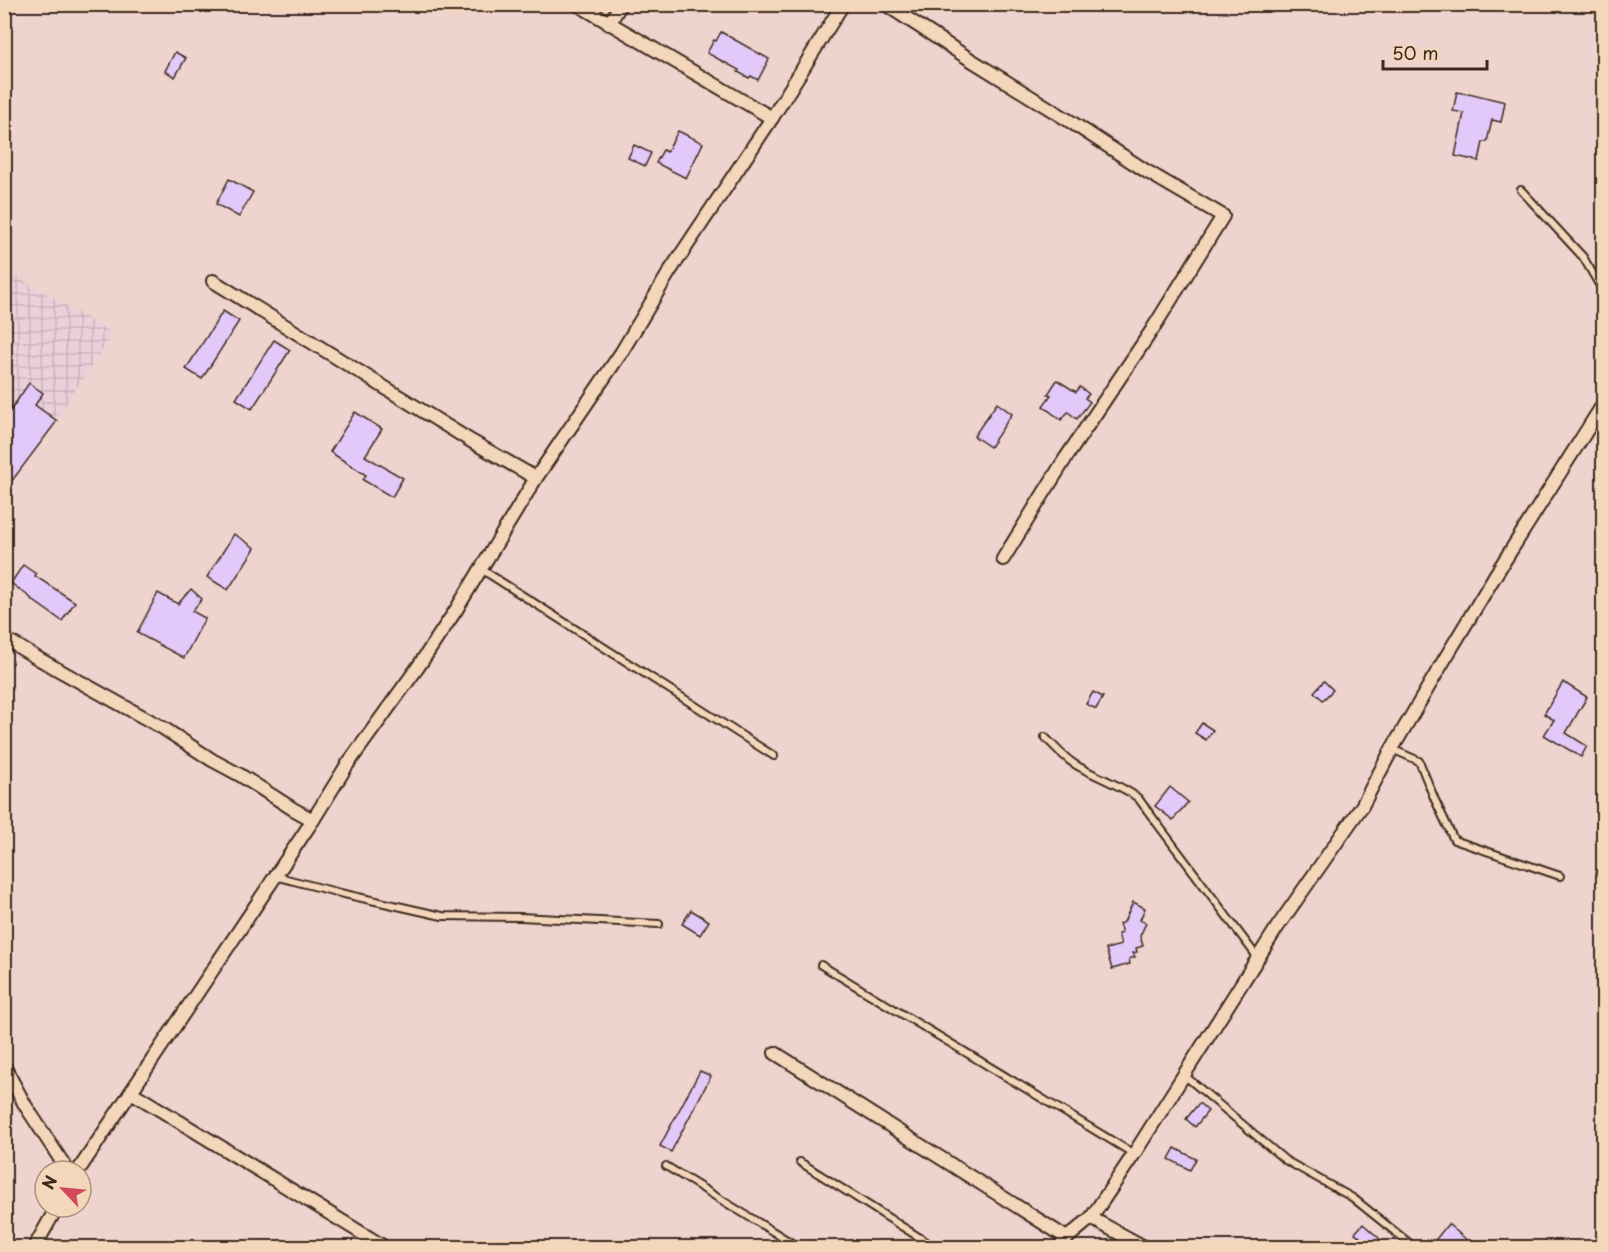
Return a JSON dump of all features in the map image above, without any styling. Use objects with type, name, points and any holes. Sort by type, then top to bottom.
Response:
[{"type":"street","points":[[577,4],[771,118]]},
{"type":"street","points":[[609,24],[621,4]]},
{"type":"street","points":[[86,1159],[313,820],[347,765],[456,610],[536,478],[621,354],[670,271],[843,4]]},
{"type":"street","points":[[885,4],[1146,171],[1223,216],[1152,330],[1065,459],[1003,559]]},
{"type":"street","points":[[213,281],[471,441],[536,478]]},
{"type":"street","points":[[775,1053],[1063,1243],[1091,1218],[1278,926],[1362,806],[1392,749],[1496,574],[1604,403]]},
{"type":"street","points":[[4,638],[163,728],[313,820]]},
{"type":"street","points":[[4,1066],[25,1105],[60,1159]]},
{"type":"street","points":[[131,1092],[386,1248]]},
{"type":"street","points":[[1091,1218],[1146,1248]]},
{"type":"street","points":[[33,1248],[50,1219]]},
{"type":"lane","points":[[1521,190],[1583,257],[1604,293]]},
{"type":"lane","points":[[480,569],[774,756]]},
{"type":"lane","points":[[1045,737],[1075,765],[1138,798],[1258,959]]},
{"type":"lane","points":[[1392,749],[1419,761],[1454,840],[1560,876]]},
{"type":"lane","points":[[275,876],[442,916],[520,917],[659,924]]},
{"type":"lane","points":[[821,965],[1134,1154]]},
{"type":"lane","points":[[1184,1074],[1285,1160],[1353,1198],[1414,1247]]},
{"type":"lane","points":[[800,1162],[936,1248]]},
{"type":"lane","points":[[666,1166],[800,1248]]},
{"type":"shaded area","points":[[5,269],[113,334],[5,494]]},
{"type":"building","points":[[721,32],[769,59],[758,80],[751,76],[749,78],[707,53]]},
{"type":"building","points":[[175,52],[186,58],[175,77],[165,71]]},
{"type":"building","points":[[1457,92],[1505,102],[1501,122],[1492,120],[1487,142],[1483,142],[1479,161],[1455,156],[1464,113],[1453,111]]},
{"type":"building","points":[[678,131],[703,143],[686,178],[656,163],[663,150],[667,152]]},
{"type":"building","points":[[634,145],[651,153],[645,166],[628,158]]},
{"type":"building","points":[[229,179],[253,192],[239,217],[216,204]]},
{"type":"building","points":[[223,311],[239,321],[202,379],[186,369]]},
{"type":"building","points":[[274,340],[290,350],[252,409],[236,399]]},
{"type":"building","points":[[1057,380],[1076,392],[1080,387],[1089,394],[1085,398],[1090,402],[1077,419],[1068,412],[1061,420],[1043,406],[1051,395],[1048,394]]},
{"type":"building","points":[[29,383],[43,393],[35,405],[57,421],[11,482],[4,477],[4,420]]},
{"type":"building","points":[[997,403],[1012,414],[990,447],[974,436]]},
{"type":"building","points":[[355,412],[382,429],[365,456],[403,478],[392,497],[363,480],[366,475],[330,452]]},
{"type":"building","points":[[234,534],[255,548],[228,590],[207,577]]},
{"type":"building","points":[[23,565],[36,574],[35,576],[75,602],[62,621],[11,583]]},
{"type":"building","points":[[191,589],[202,599],[192,611],[205,618],[184,658],[137,633],[158,593],[178,604]]},
{"type":"building","points":[[1324,681],[1333,690],[1323,700],[1314,692]]},
{"type":"building","points":[[1563,682],[1587,697],[1566,733],[1587,746],[1581,757],[1544,735],[1554,720],[1544,714]]},
{"type":"building","points":[[1093,692],[1103,697],[1096,709],[1086,704]]},
{"type":"building","points":[[1202,723],[1213,730],[1206,740],[1195,733]]},
{"type":"building","points":[[1170,787],[1188,802],[1173,820],[1155,806]]},
{"type":"building","points":[[1133,902],[1145,908],[1140,920],[1146,923],[1140,936],[1143,946],[1136,948],[1137,952],[1133,953],[1135,957],[1129,959],[1130,964],[1112,969],[1106,949],[1121,945],[1118,934],[1122,933],[1119,924],[1124,922]]},
{"type":"building","points":[[691,910],[709,921],[700,935],[682,924]]},
{"type":"building","points":[[700,1071],[711,1076],[671,1152],[660,1146]]},
{"type":"building","points":[[1199,1103],[1208,1111],[1195,1127],[1186,1119]]},
{"type":"building","points":[[1175,1148],[1196,1159],[1190,1170],[1169,1159]]},
{"type":"building","points":[[1363,1224],[1390,1248],[1373,1248],[1355,1233]]},
{"type":"building","points":[[1448,1224],[1467,1240],[1461,1248],[1429,1248]]}]
